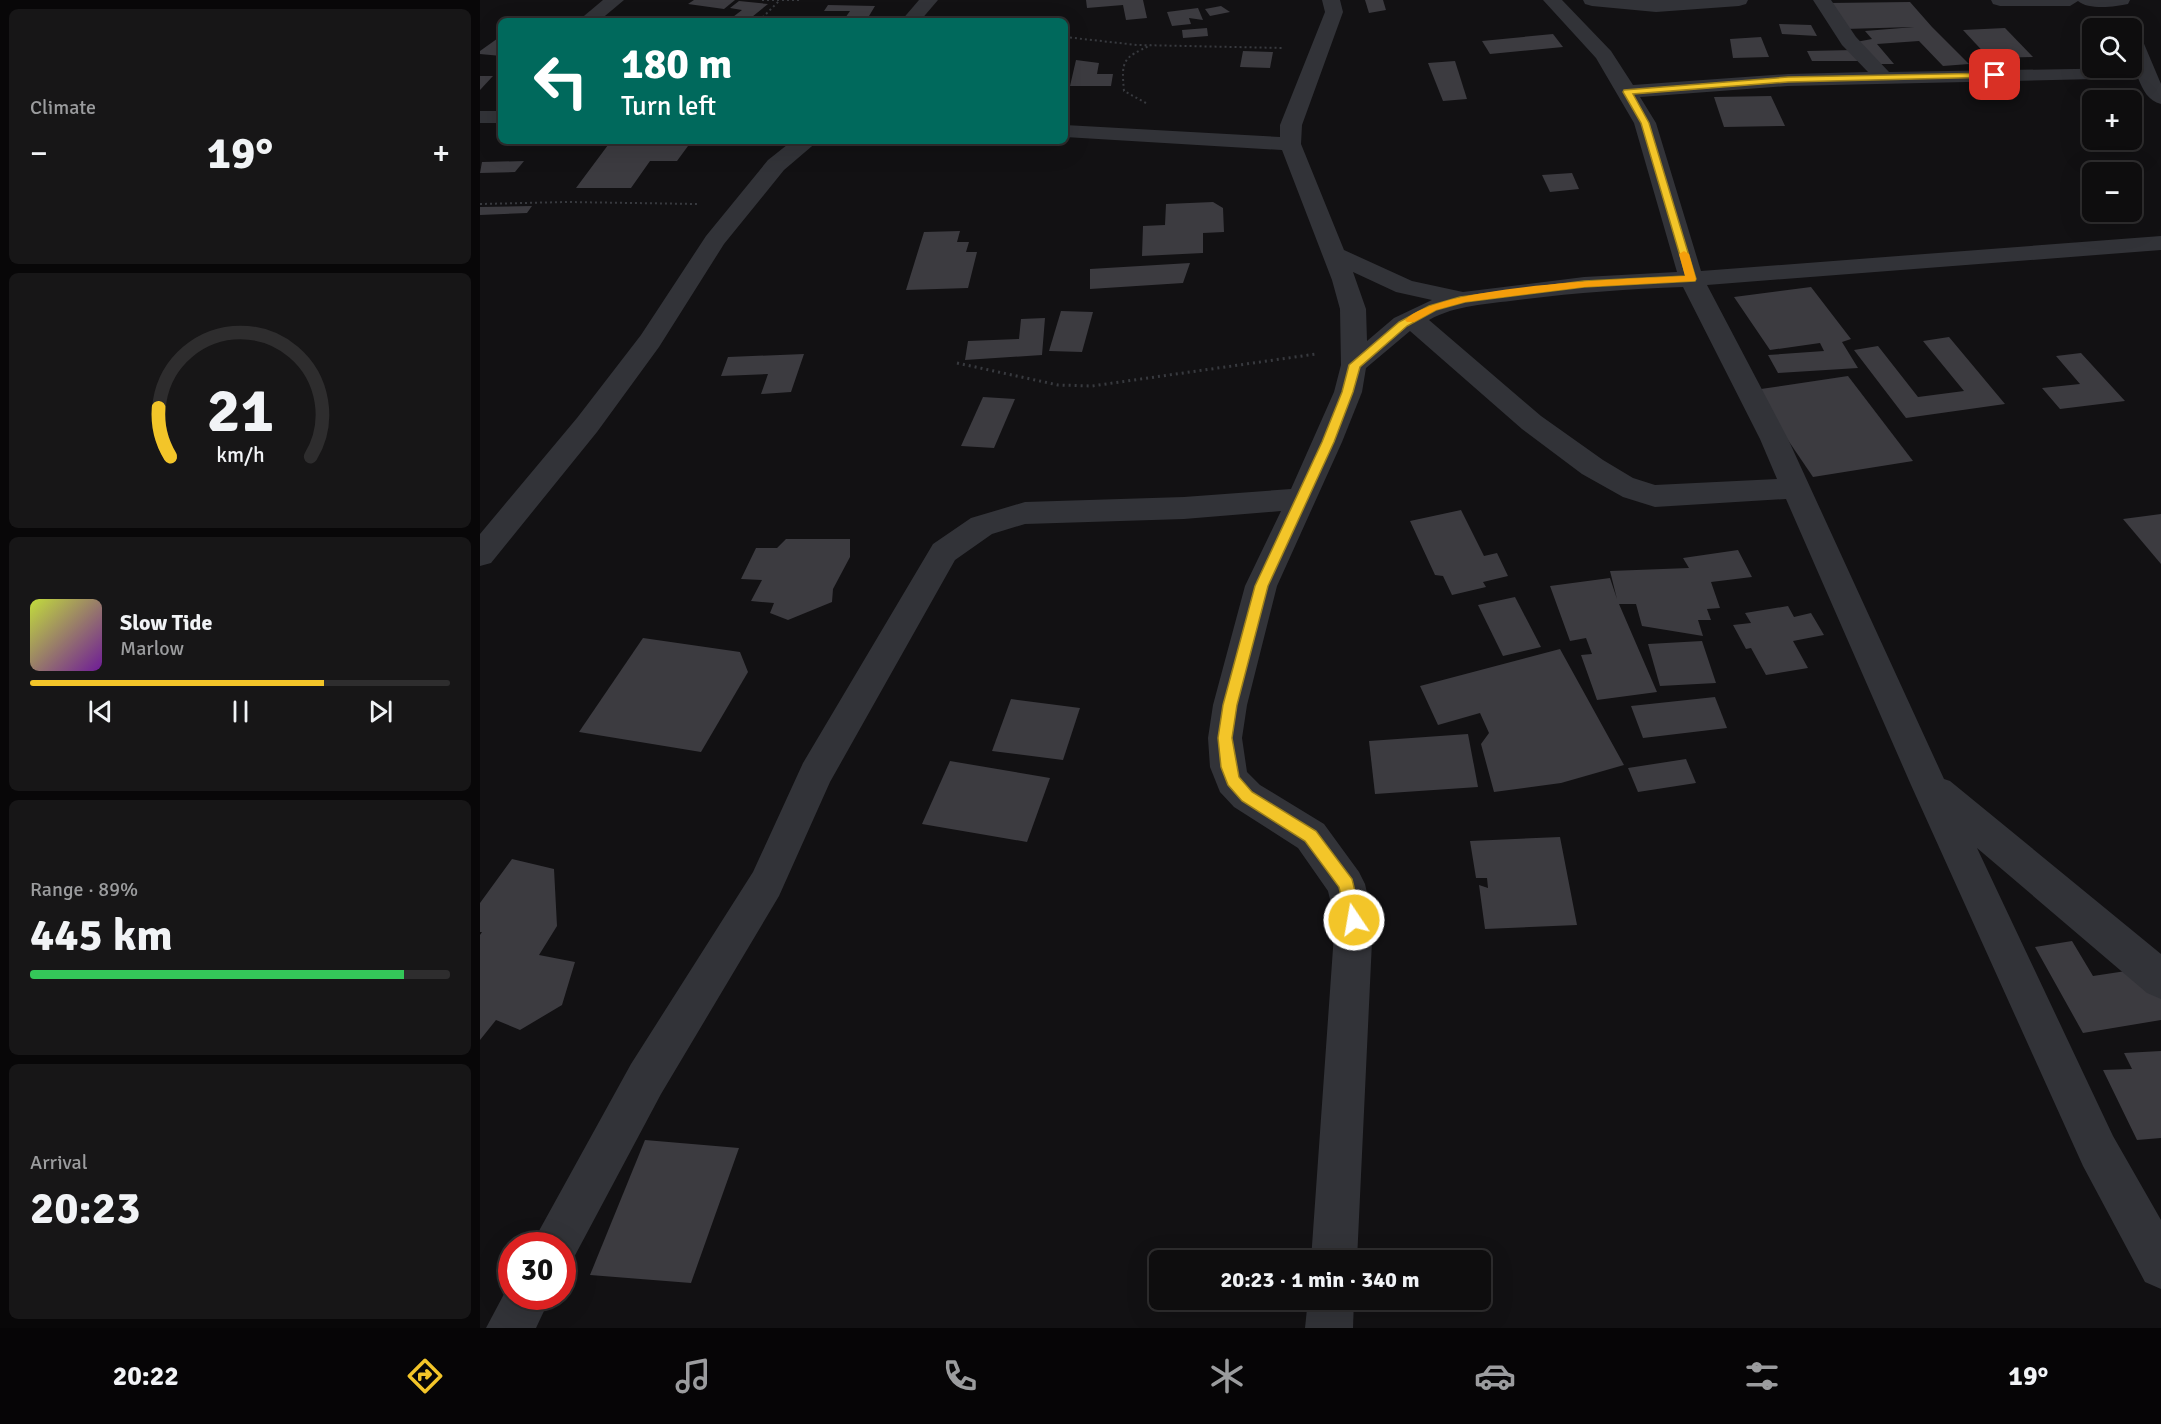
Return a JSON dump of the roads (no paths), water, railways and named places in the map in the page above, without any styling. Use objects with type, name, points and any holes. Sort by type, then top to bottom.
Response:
[{"type":"street","points":[[591,18],[615,0]]},
{"type":"street","points":[[913,18],[930,0]]},
{"type":"street","points":[[1331,0],[1334,12],[1291,125],[1290,144],[1353,309],[1355,357],[1348,392],[1332,432],[1261,586],[1230,705],[1225,738],[1228,767],[1233,781],[1247,796],[1311,836],[1346,884],[1354,920],[1335,1250]]},
{"type":"street","points":[[1552,0],[1604,55],[1645,123],[1691,279],[1774,440],[1929,785],[2098,1151],[2161,1266]]},
{"type":"street","points":[[1592,0],[1656,6],[1738,0]]},
{"type":"street","points":[[1822,0],[1849,41],[1884,79]]},
{"type":"street","points":[[2000,0],[2070,0]]},
{"type":"street","points":[[2087,0],[2125,18]]},
{"type":"street","points":[[2142,62],[2153,89],[2161,98]]},
{"type":"street","points":[[1627,92],[1788,80],[2146,72]]},
{"type":"street","points":[[480,117],[498,117]]},
{"type":"street","points":[[1068,131],[1290,144]]},
{"type":"street","points":[[480,555],[587,425],[650,340],[714,241],[790,151],[802,144]]},
{"type":"street","points":[[1355,357],[1403,324],[1432,308],[1464,299],[1584,284],[1691,279],[2161,243]]},
{"type":"street","points":[[1333,254],[1405,287],[1464,299]]},
{"type":"street","points":[[1412,319],[1485,387],[1594,469],[1627,488],[1641,494],[1655,496],[1796,488]]},
{"type":"street","points":[[563,1232],[646,1079],[766,884],[816,774],[944,552],[963,534],[984,523],[1001,517],[1025,513],[1184,508],[1302,499]]},
{"type":"street","points":[[1929,785],[2161,979]]},
{"type":"street","points":[[510,1328],[520,1310]]},
{"type":"street","points":[[1329,1328],[1330,1310]]}]
